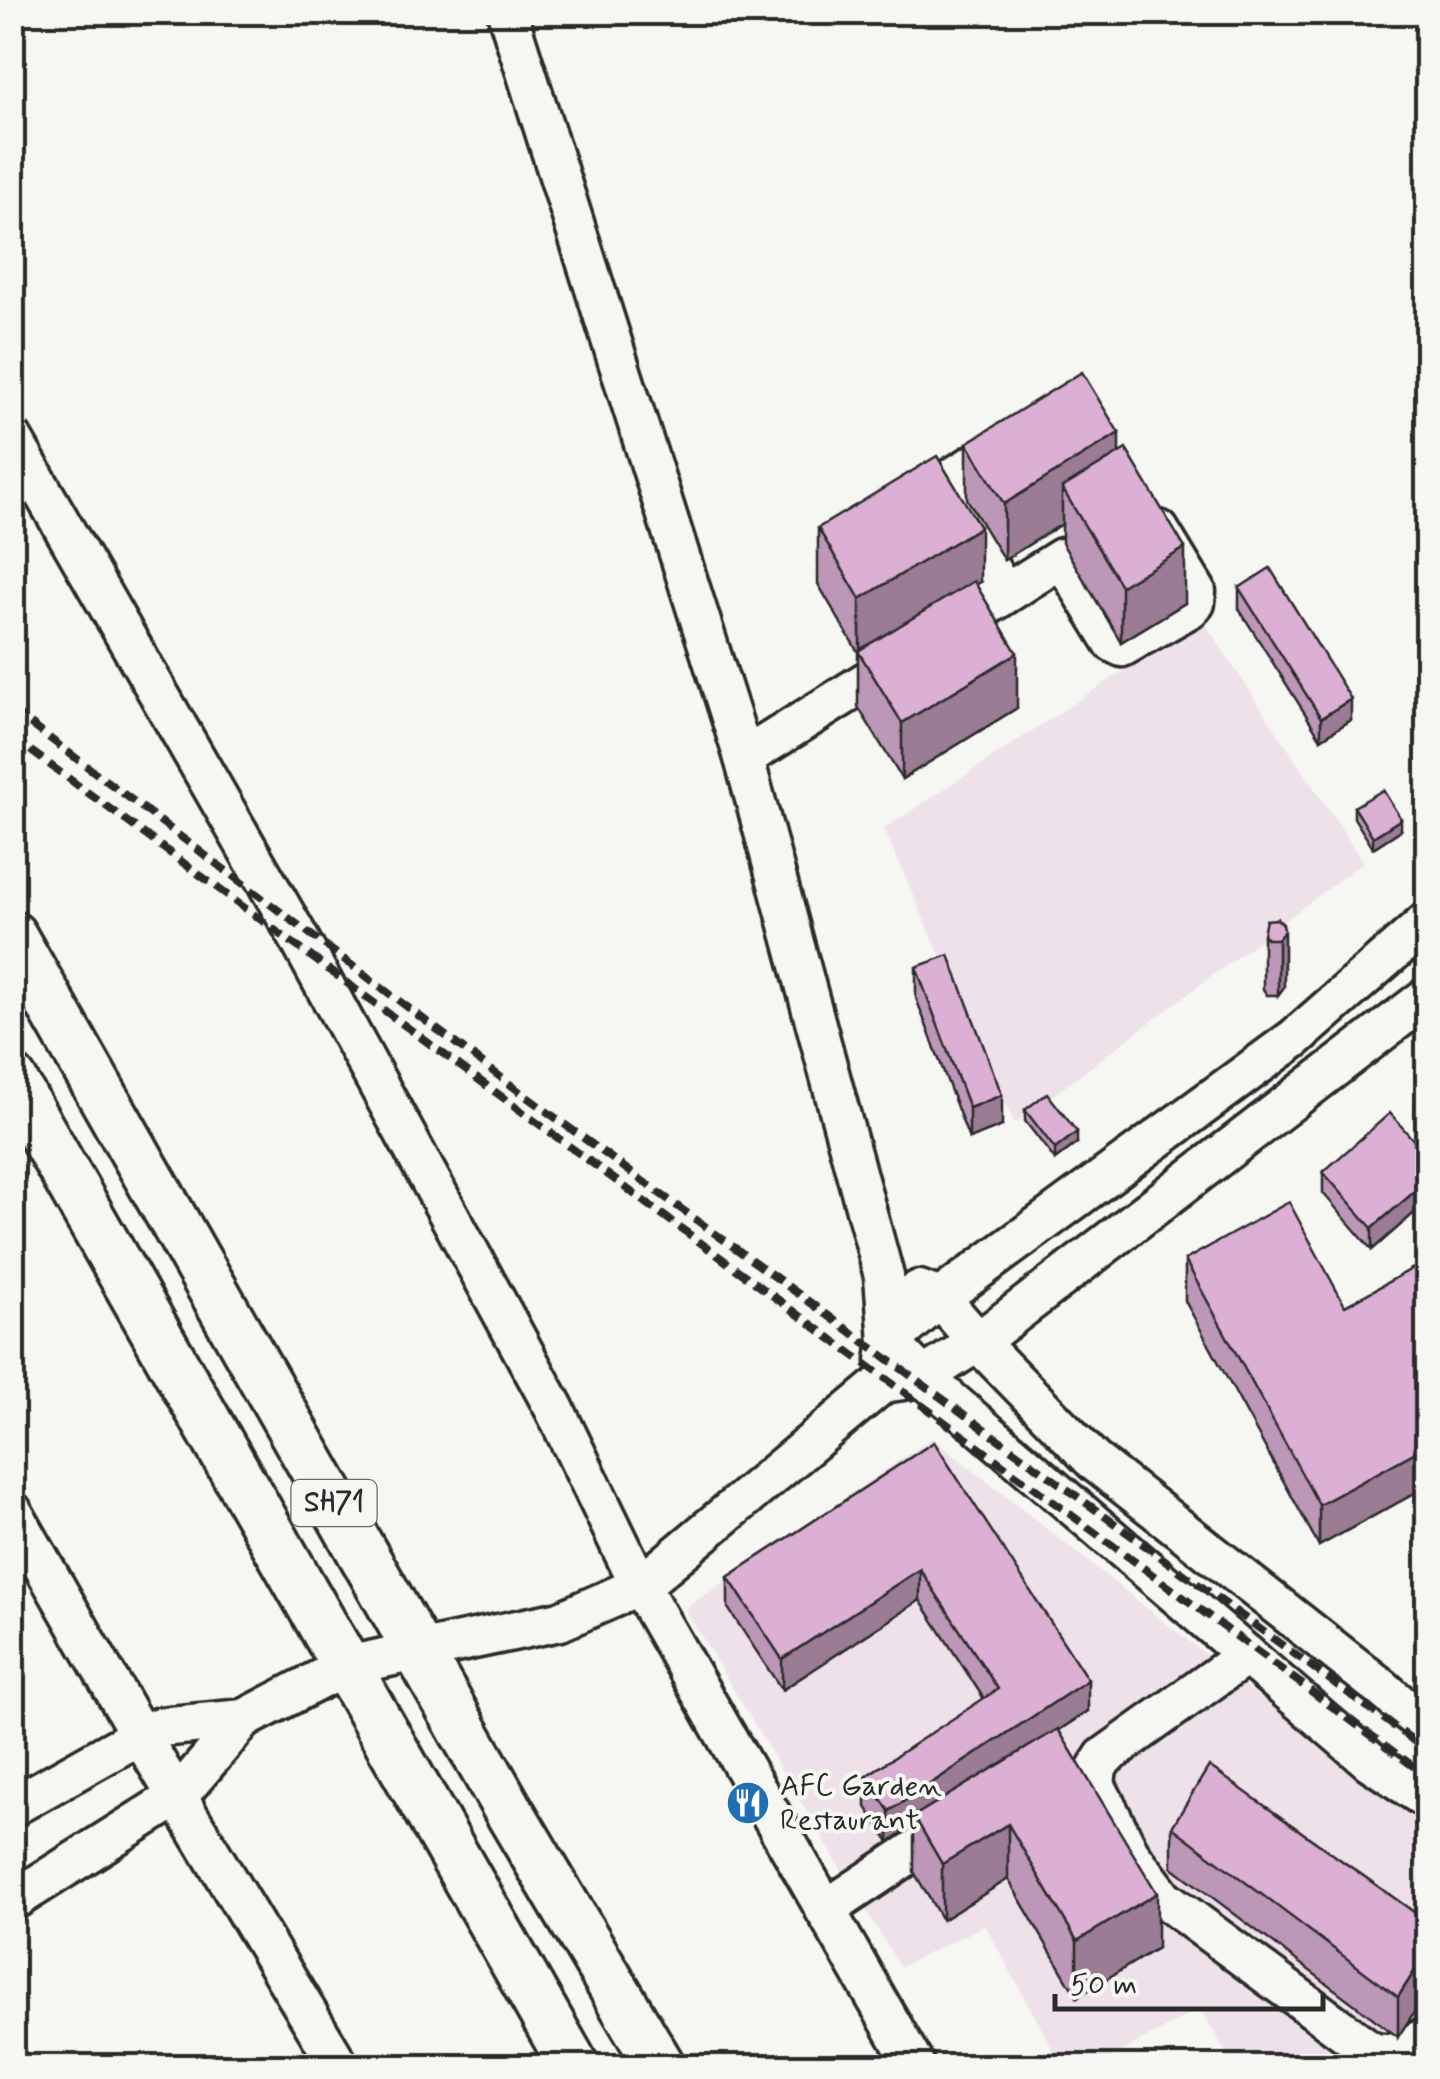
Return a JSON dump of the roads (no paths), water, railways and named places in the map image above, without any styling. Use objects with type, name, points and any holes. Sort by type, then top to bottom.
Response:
[{"type":"main road","name":"SH71","points":[[12,936],[416,1648],[660,2066]]},
{"type":"main road","name":"SH71","points":[[13,1080],[574,2066]]},
{"type":"street","points":[[508,12],[744,758],[884,1276],[889,1342],[883,1383]]},
{"type":"street","points":[[1005,594],[942,484],[1039,425]]},
{"type":"street","points":[[12,438],[306,952],[554,1408],[640,1586],[915,2066]]},
{"type":"street","points":[[744,758],[1062,558],[1114,643],[1122,647],[1190,608],[1195,604],[1196,592],[1137,494]]},
{"type":"street","points":[[889,1342],[940,1298],[1295,1038],[1428,921]]},
{"type":"street","points":[[12,1901],[178,1796],[244,1719],[346,1666],[416,1648],[560,1621],[640,1586],[883,1383],[923,1377],[978,1342],[1428,996]]},
{"type":"street","points":[[884,1276],[940,1298],[1094,1461],[1383,1689],[1427,1729],[1370,1761]]},
{"type":"street","points":[[889,1342],[923,1377],[1370,1761],[1428,1800]]},
{"type":"street","points":[[12,1511],[140,1735],[338,2066]]},
{"type":"street","points":[[1247,1655],[1104,1757],[1097,1768],[1095,1784],[1130,1854],[1163,1898],[1368,2049],[1380,2055],[1394,2054],[1428,2036]]},
{"type":"street","points":[[12,1807],[160,1727],[244,1719]]},
{"type":"street","points":[[825,1910],[986,1803]]},
{"type":"railway","points":[[12,710],[527,1097],[1428,1751]]},
{"type":"railway","points":[[12,737],[1428,1777]]},
{"type":"place","name":"AFC Garden Restaurant","points":[[748,1803]]}]
